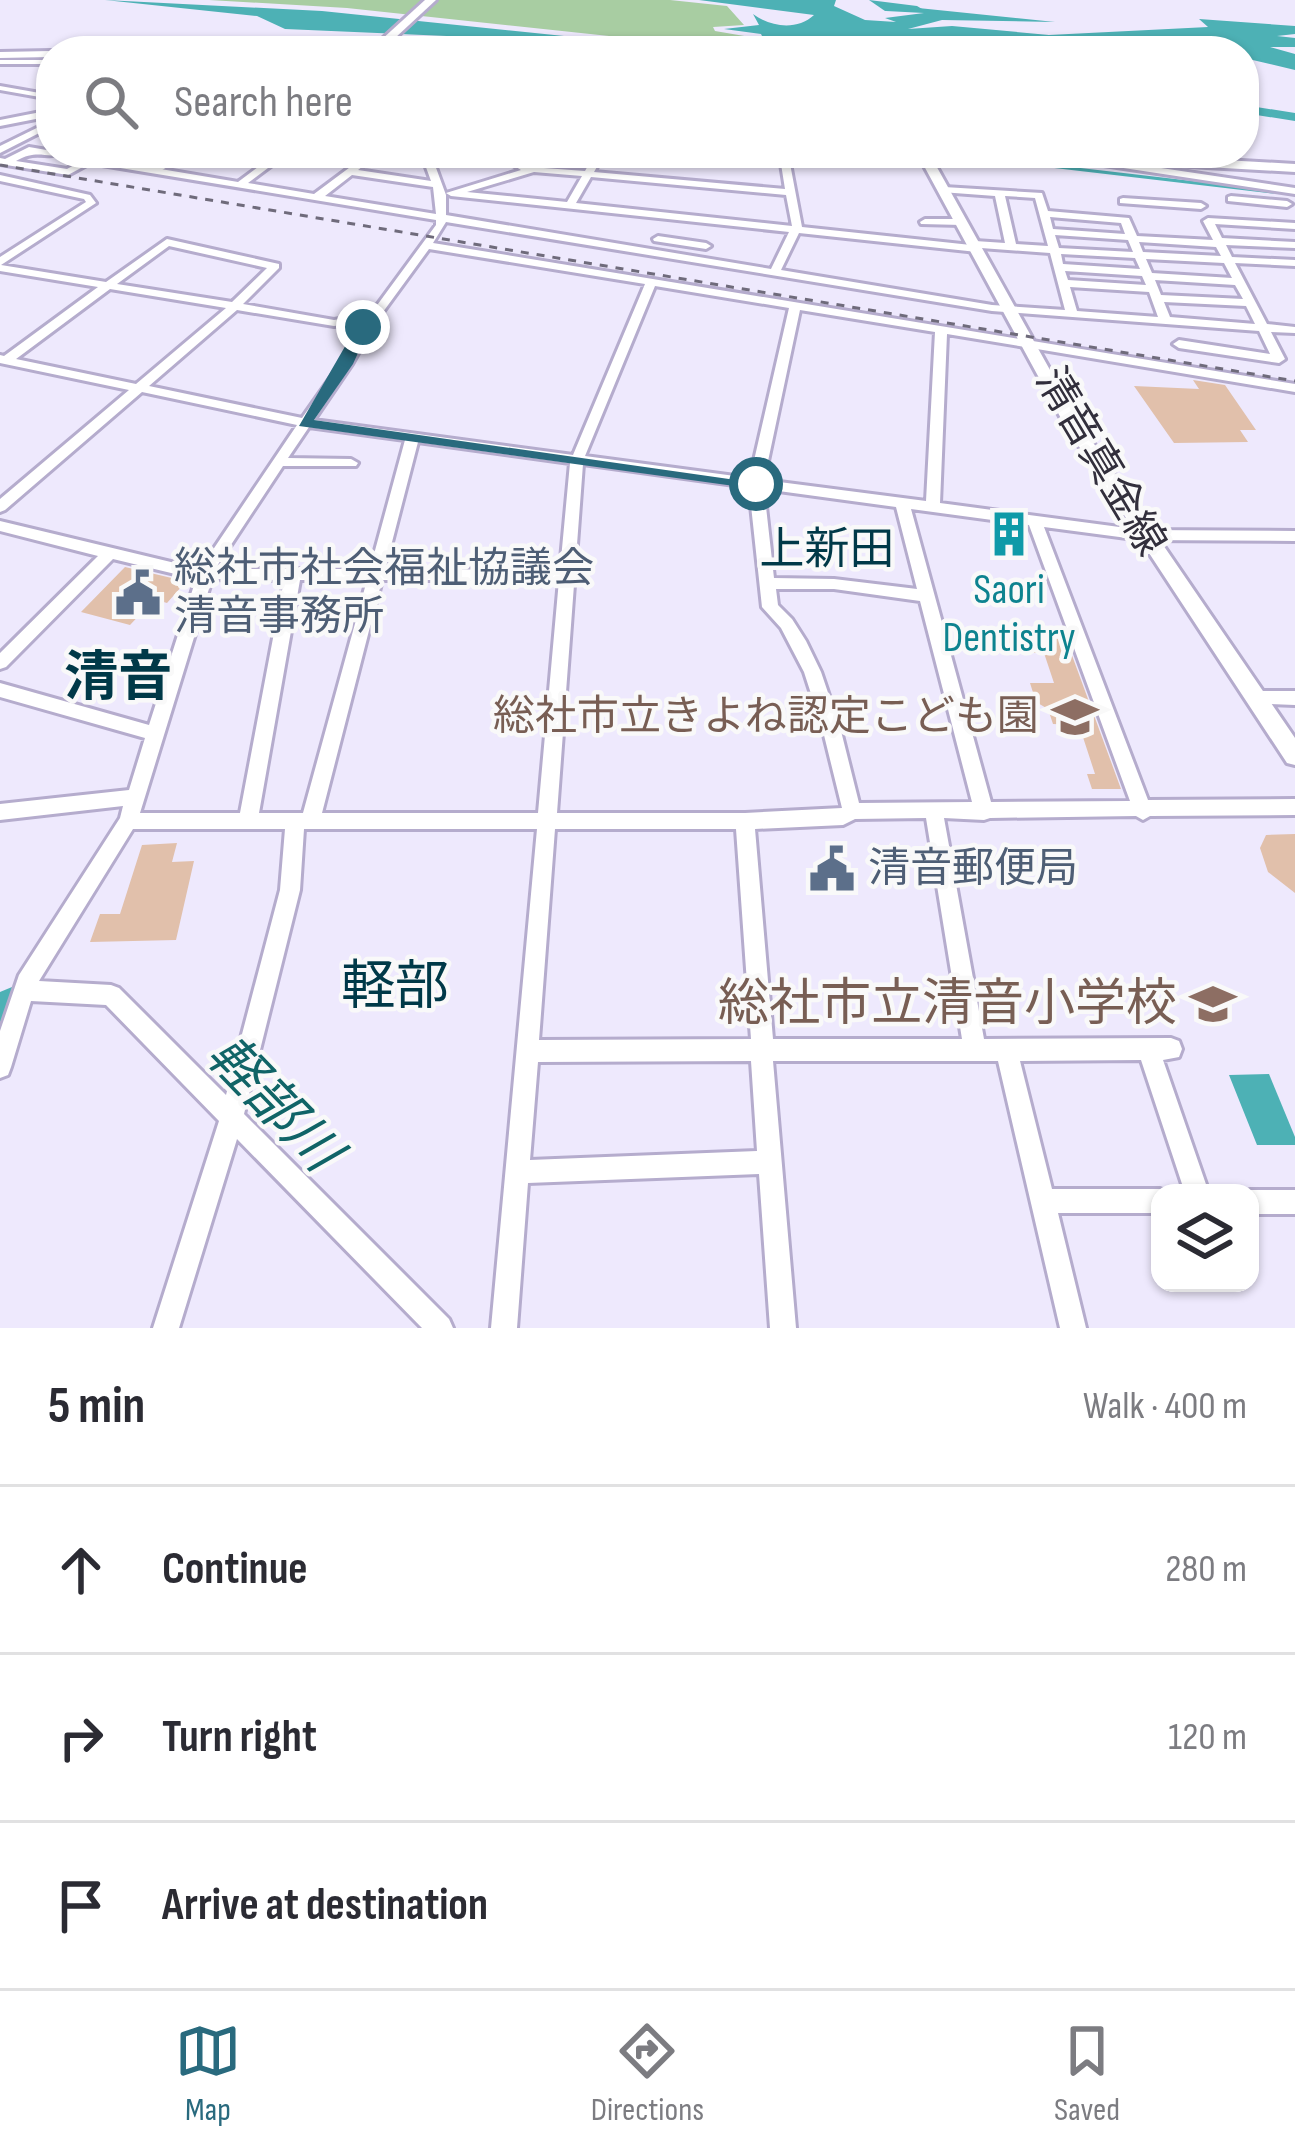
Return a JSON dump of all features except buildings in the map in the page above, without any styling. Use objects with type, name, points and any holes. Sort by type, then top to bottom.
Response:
[{"type":"highway","points":[[391,36],[431,0]]},
{"type":"highway","points":[[1259,166],[1295,168]]},
{"type":"main road","points":[[1,61],[36,59]]},
{"type":"main road","points":[[152,170],[156,168]]},
{"type":"main road","name":"清音真金線","points":[[932,168],[1142,535],[1295,756]]},
{"type":"street","points":[[0,88],[36,94]]},
{"type":"street","points":[[0,122],[36,117]]},
{"type":"street","points":[[26,120],[36,122]]},
{"type":"street","points":[[0,150],[36,132]]},
{"type":"street","points":[[3,161],[36,151]]},
{"type":"street","points":[[3,161],[36,167]]},
{"type":"street","points":[[44,168],[68,172],[75,168]]},
{"type":"street","points":[[139,168],[1011,310],[1295,330]]},
{"type":"street","points":[[242,183],[262,168]]},
{"type":"street","points":[[318,196],[354,168]]},
{"type":"street","points":[[0,265],[334,323],[362,319],[379,310],[441,216],[443,191],[433,168]]},
{"type":"street","points":[[526,168],[529,170]]},
{"type":"street","points":[[570,205],[592,168]]},
{"type":"street","points":[[657,212],[676,168]]},
{"type":"street","points":[[713,198],[724,180],[723,168]]},
{"type":"street","points":[[775,272],[797,227],[785,168]]},
{"type":"street","points":[[1123,168],[1295,191]]},
{"type":"street","points":[[443,191],[543,170],[670,182],[724,180],[790,192]]},
{"type":"street","points":[[534,184],[543,170]]},
{"type":"street","points":[[349,172],[443,191],[898,240],[1295,263]]},
{"type":"street","points":[[0,265],[91,203],[81,195],[2,180]]},
{"type":"street","points":[[1179,344],[1279,359],[1191,186]]},
{"type":"street","points":[[1208,221],[1295,223],[1280,189]]},
{"type":"street","points":[[944,190],[1040,195],[1072,315]]},
{"type":"street","points":[[999,193],[1011,247]]},
{"type":"street","points":[[1231,199],[1290,205]]},
{"type":"street","points":[[1045,214],[1162,204],[1201,206]]},
{"type":"street","points":[[1162,204],[1168,217]]},
{"type":"street","points":[[732,241],[760,208]]},
{"type":"street","points":[[401,209],[390,219],[424,225]]},
{"type":"street","points":[[1123,210],[1166,321]]},
{"type":"street","points":[[649,251],[676,214]]},
{"type":"street","points":[[926,222],[962,222]]},
{"type":"street","points":[[1050,232],[1295,245]]},
{"type":"street","points":[[658,239],[706,246]]},
{"type":"street","points":[[893,255],[898,240]]},
{"type":"street","points":[[0,507],[235,306],[275,266],[167,242],[2,360]]},
{"type":"street","points":[[424,245],[1295,388]]},
{"type":"street","points":[[1059,267],[1252,303]]},
{"type":"street","points":[[915,296],[922,275]]},
{"type":"street","points":[[504,1328],[577,460],[652,281]]},
{"type":"street","points":[[1064,284],[1241,282]]},
{"type":"street","points":[[796,306],[756,484],[770,608],[793,628],[824,701],[852,811]]},
{"type":"street","points":[[0,1067],[22,991],[128,821],[204,573],[363,335],[362,319]]},
{"type":"street","points":[[1192,322],[1201,347]]},
{"type":"street","points":[[933,508],[940,330]]},
{"type":"street","points":[[2,360],[304,423],[1142,535],[1295,536]]},
{"type":"street","points":[[166,1328],[230,1124],[290,890],[302,821],[413,437]]},
{"type":"street","points":[[277,462],[351,463]]},
{"type":"street","points":[[902,503],[984,812]]},
{"type":"street","points":[[1035,521],[1142,812]]},
{"type":"street","points":[[0,526],[204,573],[567,574]]},
{"type":"street","points":[[0,662],[110,553]]},
{"type":"street","points":[[248,822],[293,574]]},
{"type":"street","points":[[767,583],[834,584],[927,596]]},
{"type":"street","points":[[0,690],[157,734]]},
{"type":"street","points":[[1255,698],[1295,698]]},
{"type":"street","points":[[0,812],[137,797]]},
{"type":"street","points":[[128,821],[745,821],[843,817],[852,811],[1142,812],[1295,807]]},
{"type":"street","points":[[934,812],[975,1050]]},
{"type":"street","points":[[745,821],[783,1328]]},
{"type":"street","points":[[22,991],[111,995],[230,1124],[440,1328]]},
{"type":"street","points":[[1006,1049],[1072,1328]]},
{"type":"street","points":[[526,1051],[1159,1049],[1195,1184]]},
{"type":"street","points":[[516,1172],[770,1162]]},
{"type":"street","points":[[1042,1201],[1151,1201]]},
{"type":"street","points":[[1259,1202],[1295,1202]]},
{"type":"shaded area","points":[[105,0],[322,11],[564,36],[285,29],[257,16]]},
{"type":"shaded area","points":[[209,0],[670,0],[727,6],[744,25],[713,27],[715,31],[744,36],[609,36],[347,8]]},
{"type":"shaded area","points":[[699,0],[836,0],[834,6],[865,20],[896,22],[885,18],[924,13],[886,11],[889,5],[1055,22],[942,20],[908,29],[952,26],[1049,35],[1208,27],[1199,19],[1295,26],[1295,34],[1277,36],[1295,38],[1295,47],[1270,47],[1295,54],[1295,70],[1259,62],[1259,36],[762,36],[724,29],[759,25],[753,14],[784,25],[814,15]]},
{"type":"shaded area","points":[[1269,1074],[1295,1145],[1257,1145],[1229,1075]]},
{"type":"waterway","points":[[874,0],[885,8],[917,9]]},
{"type":"waterway","points":[[1259,111],[1295,117]]},
{"type":"waterway","points":[[1068,168],[1273,192]]},
{"type":"waterway","points":[[1290,194],[1295,194]]},
{"type":"waterway","name":"軽部川","points":[[0,1007],[12,1002]]},
{"type":"railway","points":[[0,165],[1295,381]]},
{"type":"place","name":"Saori Dentistry","points":[[1009,534]]},
{"type":"place","name":"総社市社会福祉協議会 清音事務所","points":[[138,593]]},
{"type":"place","name":"総社市立きよね認定こども園","points":[[1075,717]]},
{"type":"place","name":"清音郵便局","points":[[832,869]]},
{"type":"place","name":"総社市立清音小学校","points":[[1213,1004]]},
{"type":"district","name":"上新田","points":[[827,550]]},
{"type":"district","name":"清音","points":[[118,678]]},
{"type":"district","name":"軽部","points":[[395,987]]},
{"type":"route","points":[[363,327],[346,364],[304,423],[756,484]]}]
